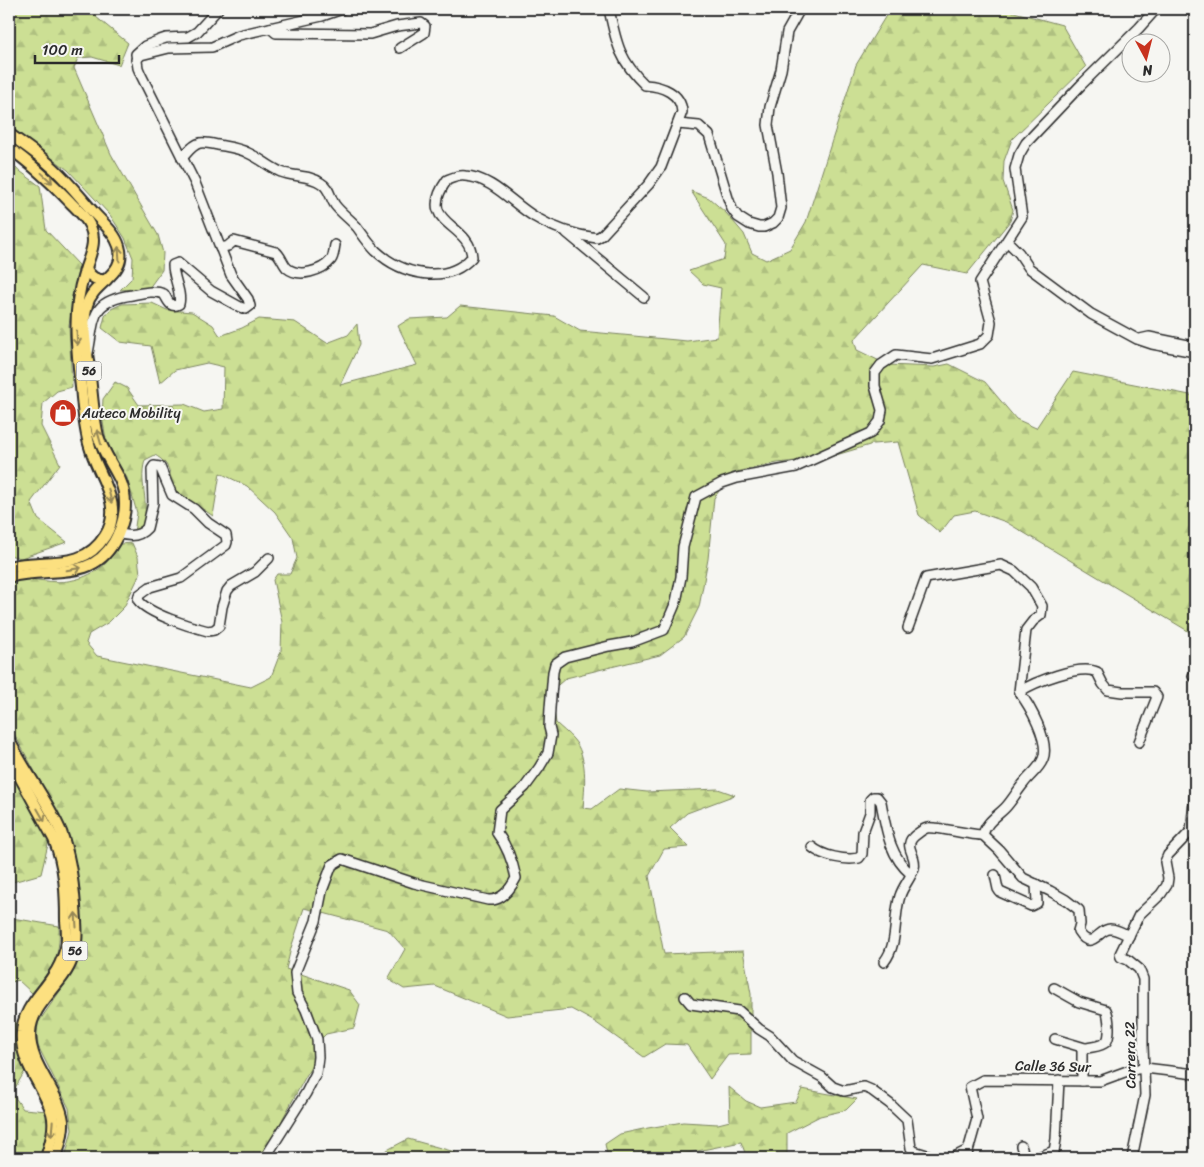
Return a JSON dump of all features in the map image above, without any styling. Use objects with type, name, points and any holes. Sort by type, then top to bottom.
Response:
[{"type":"main road","name":"56","points":[[9,134],[57,172],[113,234],[120,249],[120,262],[114,273],[94,292],[87,305],[85,319],[98,433],[103,449],[120,481],[125,500],[123,522],[107,551],[99,559],[86,567],[70,571],[29,572],[9,577]]},
{"type":"main road","points":[[9,148],[43,174],[82,214],[90,227],[93,241],[102,235],[113,234]]},
{"type":"main road","name":"56","points":[[9,567],[22,564],[78,560],[101,543],[112,523],[113,514],[110,494],[90,449],[86,434],[80,381],[77,312],[79,291],[91,254],[93,241]]},
{"type":"main road","points":[[86,268],[92,277],[106,280]]},
{"type":"main road","name":"56","points":[[9,740],[61,832],[73,878],[77,933],[74,953],[68,970],[34,1016],[30,1033],[35,1059],[58,1103],[63,1120],[56,1158]]},
{"type":"main road","name":"56","points":[[9,757],[54,839],[61,859],[65,883],[66,949],[54,976],[27,1012],[22,1031],[23,1048],[26,1058],[52,1114],[52,1133],[46,1158]]},
{"type":"street","points":[[88,357],[94,315],[105,303],[117,297],[156,291],[164,294],[172,306],[179,304],[180,299],[172,265],[178,263],[211,291],[240,308],[248,308],[250,306],[248,299],[231,274],[195,183],[141,75],[136,60],[136,54],[145,46],[166,38],[188,37],[197,32],[218,9]]},
{"type":"street","points":[[136,60],[142,54],[169,48],[212,47],[238,35],[322,16],[342,9]]},
{"type":"street","points":[[182,158],[191,148],[200,143],[207,143],[247,152],[279,171],[322,183],[327,189],[334,205],[357,228],[365,240],[397,266],[420,273],[433,274],[455,270],[472,257],[468,242],[445,220],[436,205],[441,188],[447,180],[456,177],[465,176],[488,183],[534,216],[565,231],[596,238],[602,235],[649,184],[661,167],[682,112],[682,104],[679,99],[655,86],[645,85],[628,67],[618,45],[609,9]]},
{"type":"street","points":[[678,124],[699,126],[709,135],[728,198],[732,209],[738,217],[744,222],[764,227],[773,223],[778,218],[780,208],[777,173],[768,125],[770,107],[781,70],[787,32],[800,9]]},
{"type":"street","points":[[265,1158],[306,1093],[316,1073],[318,1056],[316,1039],[306,1010],[297,993],[295,973],[316,921],[322,891],[332,865],[342,860],[414,883],[488,900],[495,900],[505,894],[516,878],[504,843],[497,833],[500,810],[521,791],[548,753],[551,735],[548,727],[553,672],[556,664],[565,657],[632,642],[664,630],[676,602],[681,577],[683,547],[696,497],[722,483],[737,478],[796,467],[871,433],[880,421],[882,410],[875,386],[875,373],[889,358],[896,355],[932,359],[980,344],[989,335],[991,322],[980,282],[1022,217],[1015,169],[1019,155],[1026,143],[1156,9]]},
{"type":"street","points":[[270,28],[276,33],[353,35],[370,34],[397,26],[421,23],[425,26],[424,33],[400,48]]},
{"type":"street","points":[[565,231],[644,297]]},
{"type":"street","points":[[220,248],[228,246],[234,241],[276,252],[286,267],[292,271],[306,274],[322,268],[332,259],[335,244]]},
{"type":"street","points":[[1007,241],[1019,253],[1029,268],[1091,314],[1137,339],[1152,344],[1195,352]]},
{"type":"street","points":[[1137,339],[1149,337],[1195,347]]},
{"type":"street","points":[[118,533],[124,536],[137,536],[147,528],[153,503],[152,469],[154,466],[160,467],[172,495],[194,509],[208,523],[226,535],[227,542],[226,545],[184,576],[150,587],[139,595],[138,600],[167,618],[208,631],[220,626],[222,607],[227,590],[255,572],[269,558]]},
{"type":"street","points":[[908,628],[926,578],[1001,565],[1014,572],[1031,587],[1042,606],[1040,615],[1026,630],[1019,692],[1028,703],[1043,736],[1044,758],[1006,808],[989,823],[983,835]]},
{"type":"street","points":[[1019,692],[1028,686],[1059,675],[1089,670],[1097,672],[1105,688],[1114,692],[1153,692],[1156,697],[1139,742]]},
{"type":"street","points":[[884,962],[893,946],[900,895],[911,874],[914,863],[910,842],[913,837],[925,829],[931,828],[983,835],[1022,878],[1066,900],[1079,910],[1080,924],[1078,931],[1082,937],[1092,940],[1108,928],[1118,930],[1129,936],[1139,915],[1161,894],[1167,885],[1168,878],[1165,862],[1168,855],[1191,831],[1195,794]]},
{"type":"street","points":[[812,847],[827,856],[859,858],[862,854],[863,832],[870,814],[870,801],[872,798],[877,798],[881,802],[893,851],[902,865],[911,874]]},
{"type":"street","points":[[995,875],[1000,892],[1031,906],[1037,903],[1036,884]]},
{"type":"street","name":"Carrera 22","points":[[1129,936],[1120,954],[1121,957],[1139,969],[1143,980],[1145,1068],[1145,1095],[1132,1158]]},
{"type":"street","points":[[1054,988],[1079,1002],[1108,1012],[1107,1041],[1104,1044],[1086,1048],[1081,1052],[1082,1081]]},
{"type":"street","points":[[685,997],[691,1004],[739,1011],[759,1030],[770,1036],[793,1061],[822,1077],[834,1087],[844,1091],[864,1087],[871,1090],[907,1120],[911,1148],[914,1151],[930,1156],[950,1158],[967,1154]]},
{"type":"street","points":[[1055,1039],[1086,1048]]},
{"type":"street","name":"Calle 36 Sur","points":[[967,1154],[977,1118],[970,1087],[983,1080],[992,1078],[1100,1081],[1130,1070],[1145,1068],[1195,1074]]},
{"type":"street","points":[[1036,1158],[1054,1155],[1059,1080]]},
{"type":"street","points":[[1021,1146],[1025,1158]]},
{"type":"green space","points":[[9,9],[104,9],[96,17],[128,43],[119,65],[92,57],[78,58],[74,68],[111,154],[158,235],[163,253],[162,270],[149,288],[120,290],[132,278],[133,258],[125,238],[110,215],[68,170],[9,126]]},
{"type":"green space","points":[[890,9],[1003,9],[1062,25],[1086,67],[1012,139],[1004,161],[1003,181],[1013,210],[1010,221],[967,274],[923,265],[854,340],[857,350],[888,365],[934,367],[949,364],[985,382],[1016,419],[1036,428],[1073,372],[1195,396],[1195,633],[1188,631],[1006,522],[975,511],[954,515],[940,533],[919,515],[898,442],[873,444],[826,458],[777,463],[732,473],[714,498],[708,559],[699,607],[684,637],[660,655],[566,678],[551,691],[556,723],[573,739],[581,754],[584,772],[583,808],[592,809],[619,789],[647,792],[718,789],[735,795],[687,813],[670,828],[689,847],[664,849],[649,876],[664,954],[743,951],[751,994],[751,1054],[728,1055],[710,1079],[687,1045],[665,1044],[644,1057],[595,1022],[571,1009],[507,1016],[435,986],[404,989],[388,979],[405,949],[388,930],[304,908],[286,969],[349,990],[360,1005],[354,1028],[326,1034],[317,1043],[312,1065],[283,1118],[270,1155],[274,1158],[65,1158],[72,1130],[69,1108],[38,1046],[37,1034],[38,1023],[73,972],[81,951],[82,927],[77,875],[73,850],[66,828],[12,730],[9,717],[9,582],[23,579],[63,582],[78,579],[93,573],[106,563],[120,544],[132,543],[138,557],[140,574],[124,607],[109,622],[89,634],[86,643],[97,656],[251,687],[271,677],[281,651],[282,622],[273,580],[277,574],[290,574],[297,558],[293,538],[275,512],[247,486],[220,473],[213,516],[172,488],[168,468],[155,455],[145,460],[143,469],[144,522],[134,533],[137,513],[127,478],[106,439],[102,417],[103,399],[115,382],[127,388],[139,405],[184,404],[204,412],[223,409],[224,367],[207,363],[175,370],[160,383],[151,346],[120,342],[102,328],[105,316],[111,309],[122,304],[152,303],[167,310],[192,312],[213,325],[220,336],[259,319],[295,322],[327,343],[348,335],[357,324],[359,345],[340,385],[417,365],[398,326],[409,319],[447,317],[460,306],[554,316],[580,331],[687,341],[717,337],[721,288],[703,284],[689,271],[724,259],[726,245],[691,191],[709,198],[726,213],[744,234],[752,253],[766,260],[790,249],[806,222],[856,65]]},
{"type":"green space","points":[[9,163],[40,186],[46,230],[79,265],[69,325],[72,387],[57,391],[43,403],[41,426],[60,464],[31,502],[38,519],[67,542],[21,558],[9,555]]},
{"type":"green space","points":[[9,761],[49,840],[41,874],[9,883]]},
{"type":"green space","points":[[9,913],[12,918],[59,926],[56,956],[49,970],[32,993],[18,980],[9,983]]},
{"type":"green space","points":[[9,1015],[17,1025],[17,1041],[25,1071],[12,1093],[23,1109],[47,1111],[47,1141],[41,1158],[9,1158]]},
{"type":"green space","points":[[729,1087],[746,1101],[760,1107],[796,1102],[802,1089],[857,1099],[846,1110],[820,1116],[787,1133],[787,1158],[747,1158],[741,1142],[664,1158],[608,1158],[605,1144],[620,1134],[683,1122],[718,1124],[730,1121]]},
{"type":"green space","points":[[408,1139],[455,1152],[452,1158],[372,1158]]},
{"type":"place","name":"Auteco Mobility","points":[[63,413]]}]
